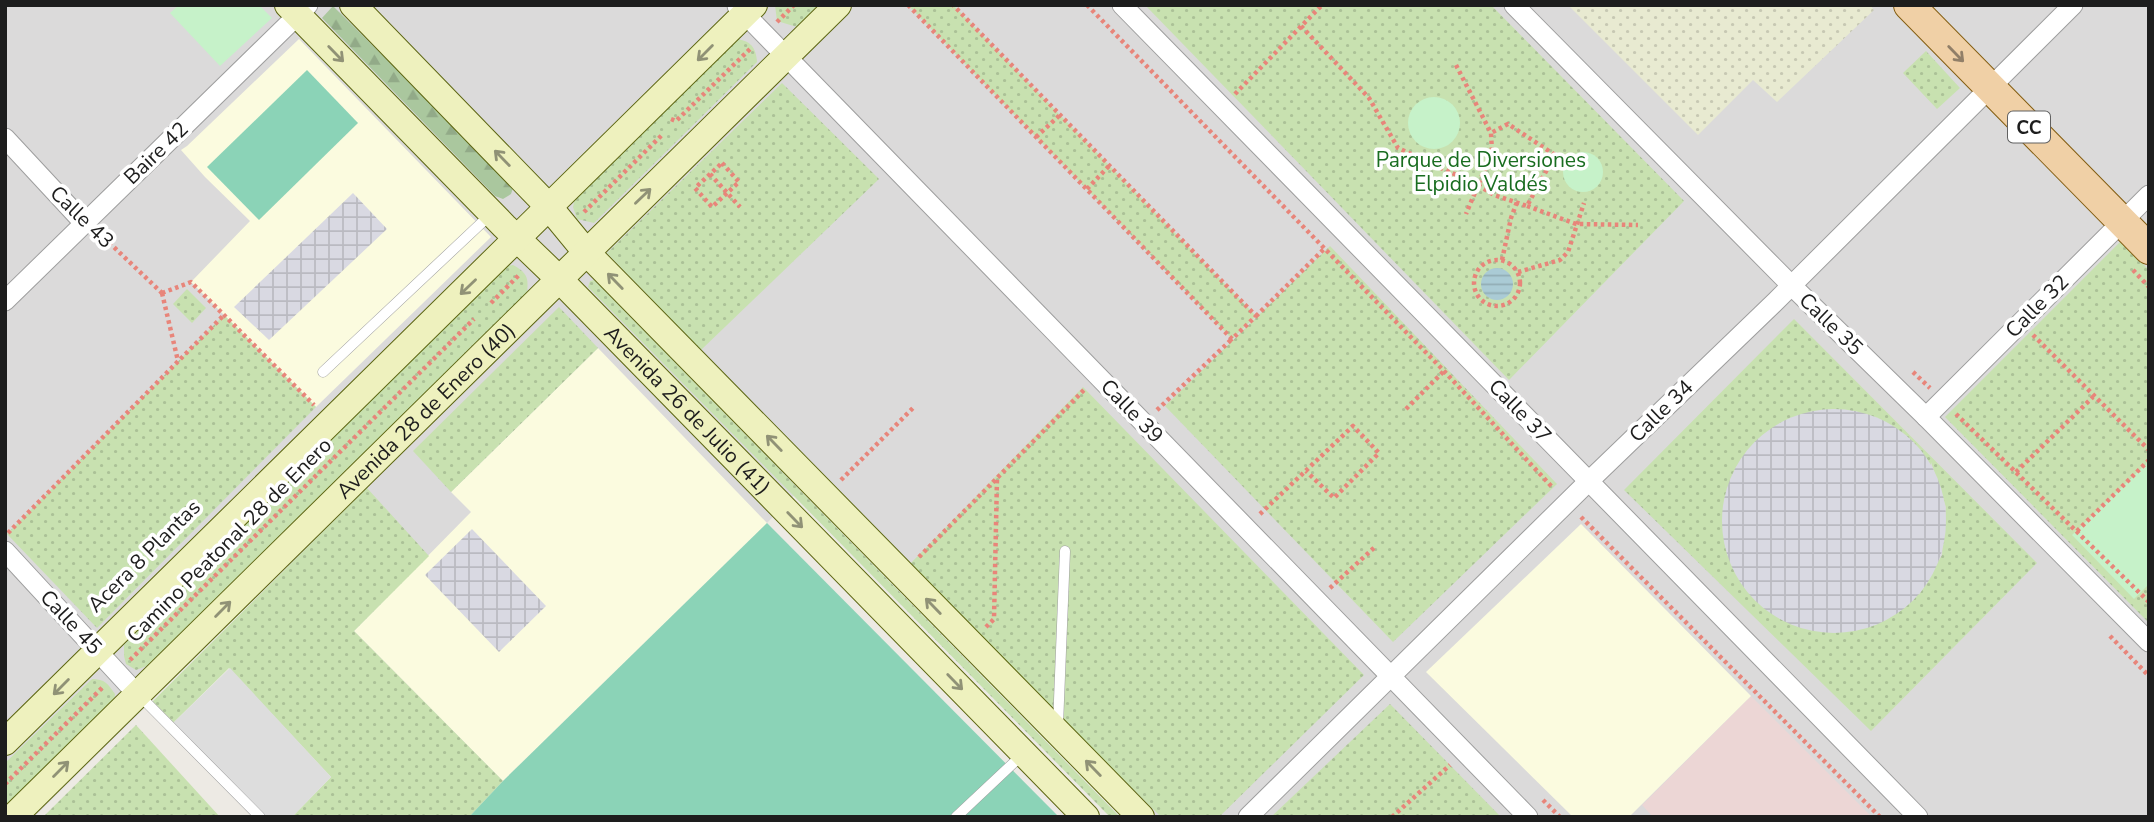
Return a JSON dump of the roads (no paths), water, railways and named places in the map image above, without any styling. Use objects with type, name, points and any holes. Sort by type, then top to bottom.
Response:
[{"type":"main road","name":"Avenida 26 de Julio (41)","points":[[353,5],[549,206],[586,252],[1141,817]]},
{"type":"main road","name":"Avenida 28 de Enero (40)","points":[[13,817],[838,5]]},
{"type":"main road","name":"CC","points":[[1909,5],[2149,249]]},
{"type":"main road","points":[[5,742],[517,239],[745,8]]},
{"type":"main road","name":"Avenida 26 de Julio (41)","points":[[298,9],[492,214],[559,278],[1086,817]]},
{"type":"street","name":"Calle 37","points":[[1122,5],[1918,817]]},
{"type":"street","name":"Calle 35","points":[[1514,5],[2149,642]]},
{"type":"street","name":"Calle 34","points":[[1248,817],[2073,5]]},
{"type":"street","name":"Calle 39","points":[[745,8],[764,34],[1528,817]]},
{"type":"street","name":"Baire 42","points":[[5,301],[298,9]]},
{"type":"street","name":"Calle 43","points":[[5,138],[84,223]]},
{"type":"street","name":"Calle 32","points":[[1926,417],[2149,195]]},
{"type":"street","name":"Calle 45","points":[[10,547],[137,694]]},
{"type":"lane","points":[[323,372],[492,214]]},
{"type":"lane","points":[[1058,732],[1065,551]]},
{"type":"lane","points":[[137,694],[260,817]]},
{"type":"lane","points":[[956,817],[1024,753]]},
{"type":"water","points":[[1497,268],[1509,272],[1513,284],[1509,296],[1497,300],[1485,296],[1481,284],[1485,272]]},
{"type":"park label","name":"Parque de Diversiones Elpidio Valdés","points":[[1481,172]]}]
